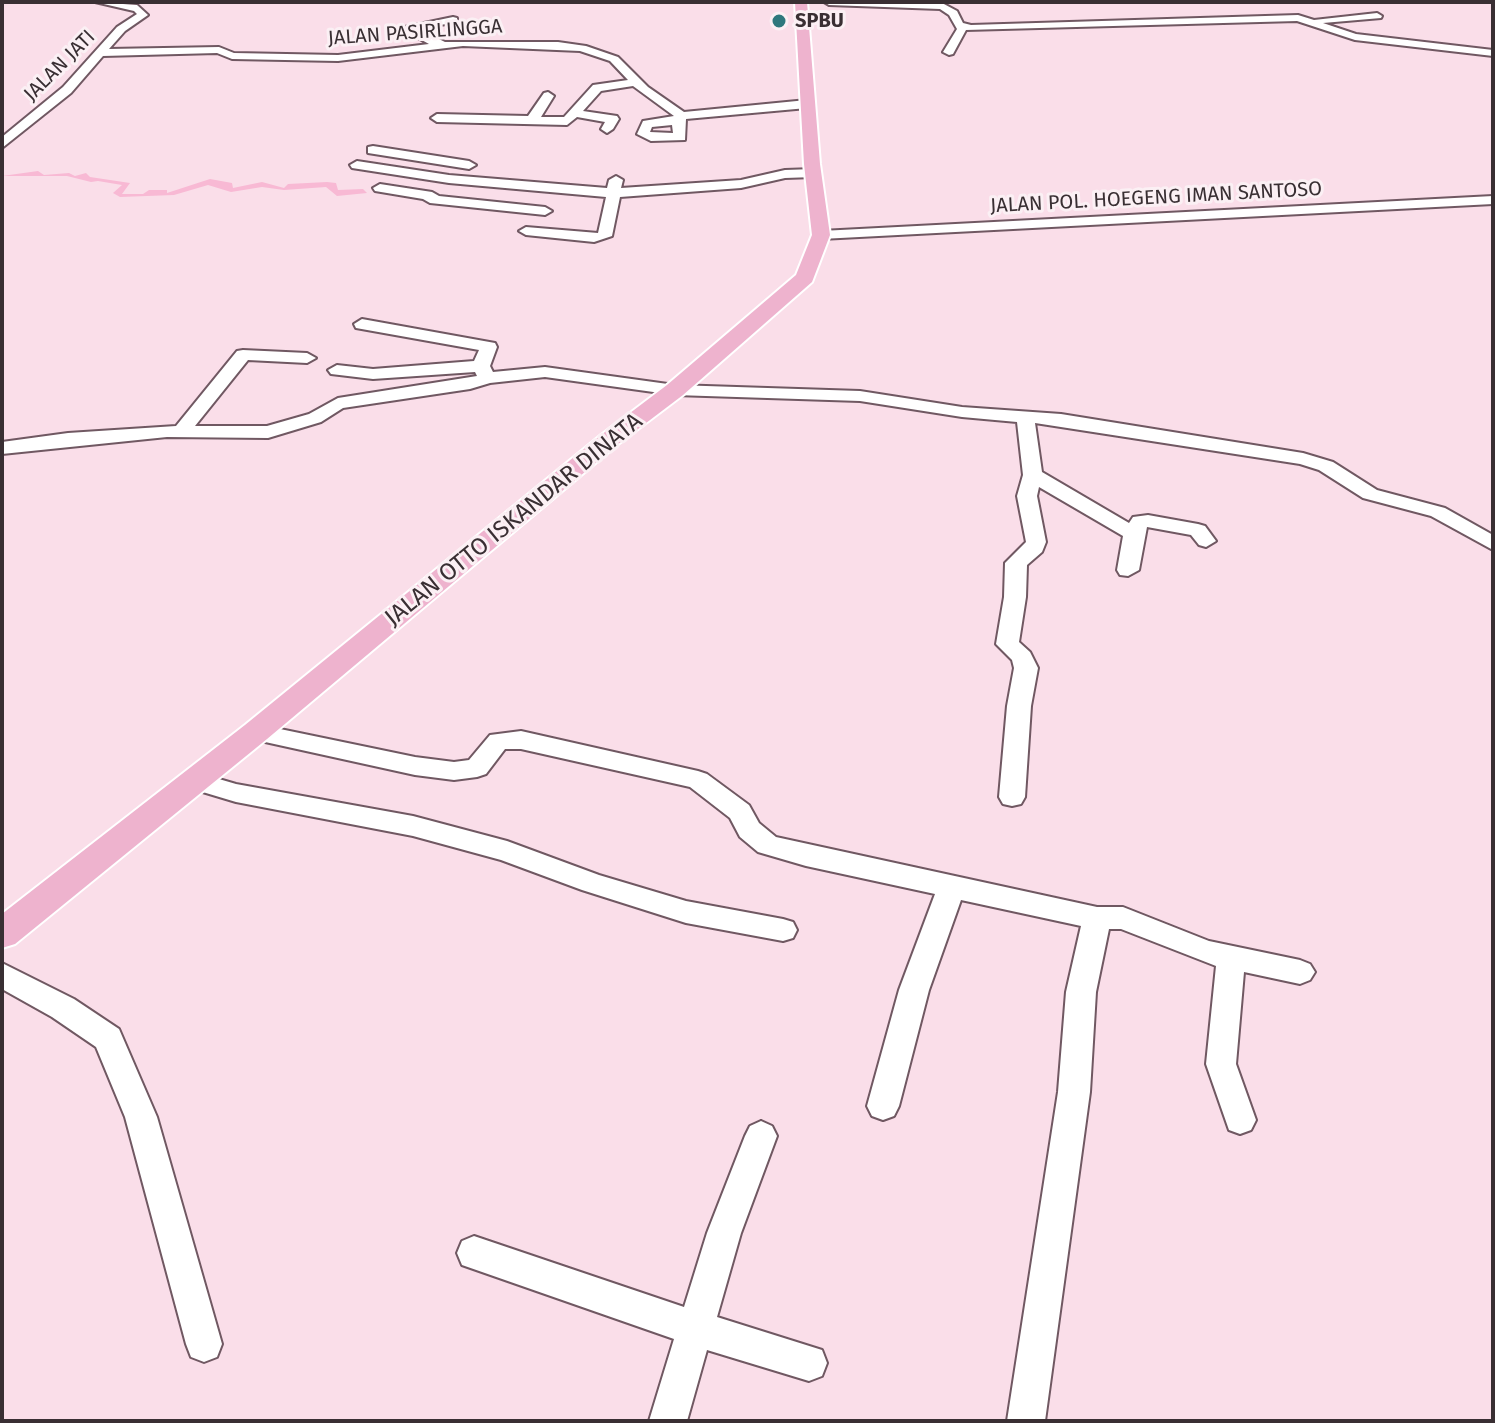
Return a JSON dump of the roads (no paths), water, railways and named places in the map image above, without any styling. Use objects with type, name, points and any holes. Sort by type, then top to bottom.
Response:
[{"type":"main road","name":"JALAN OTTO ISKANDAR DINATA","points":[[2,934],[256,732],[609,440],[675,390],[805,278],[821,235],[807,104],[801,2]]},
{"type":"street","name":"JALAN JATI","points":[[2,144],[67,90],[121,29],[144,12],[128,5],[100,2]]},
{"type":"street","points":[[829,2],[950,7],[966,13]]},
{"type":"street","points":[[950,7],[959,26],[963,27],[1287,18],[1308,21],[1355,37],[1493,53]]},
{"type":"street","points":[[1100,11],[1107,24]]},
{"type":"street","points":[[1308,21],[1377,16]]},
{"type":"street","points":[[453,20],[405,28],[431,41],[463,43]]},
{"type":"street","points":[[949,52],[963,27]]},
{"type":"street","name":"JALAN PASIRLINGGA","points":[[98,53],[219,50],[232,56],[338,58],[368,57],[395,50],[463,43],[582,48],[614,59],[636,82],[680,118]]},
{"type":"street","points":[[437,118],[567,121],[597,88],[636,82]]},
{"type":"street","points":[[532,120],[548,96]]},
{"type":"street","points":[[636,149],[651,137],[682,136],[680,118],[807,104]]},
{"type":"street","points":[[575,113],[613,119],[607,129]]},
{"type":"street","points":[[373,150],[465,165],[575,176],[615,186]]},
{"type":"street","points":[[357,165],[562,191],[615,186],[741,190],[784,170],[813,169]]},
{"type":"street","points":[[399,172],[374,192],[432,196],[465,165]]},
{"type":"street","points":[[575,176],[522,236],[605,236],[615,186]]},
{"type":"street","points":[[432,196],[431,200],[545,211]]},
{"type":"street","name":"JALAN POL. HOEGENG IMAN SANTOSO","points":[[821,235],[1493,200]]},
{"type":"street","points":[[2,448],[89,436],[181,431],[268,432],[315,418],[338,403],[470,384],[484,372],[490,352],[487,347],[362,324]]},
{"type":"street","points":[[181,431],[243,355],[307,358]]},
{"type":"street","points":[[337,370],[373,374],[545,372],[675,390],[860,396],[962,412],[1025,416],[1316,462],[1370,494],[1438,512],[1493,544]]},
{"type":"street","points":[[1012,797],[1019,706],[1026,668],[1022,657],[1007,644],[1015,597],[1016,563],[1035,548],[1036,542],[1027,496],[1033,475],[1025,416]]},
{"type":"street","points":[[1033,475],[1134,534]]},
{"type":"street","points":[[1128,570],[1134,534],[1140,521],[1198,530],[1206,541]]},
{"type":"street","points":[[256,732],[415,766],[454,771],[477,768],[491,747],[499,741],[521,740],[698,780],[740,812],[749,830],[767,845],[1097,918],[1123,918],[1183,945],[1300,972]]},
{"type":"street","points":[[195,781],[236,793],[413,826],[507,851],[592,883],[686,912],[783,930]]},
{"type":"street","points":[[883,1106],[914,990],[952,886]]},
{"type":"street","points":[[1026,1421],[1074,1092],[1081,992],[1097,918]]},
{"type":"street","points":[[1231,958],[1221,1064],[1240,1120]]},
{"type":"street","points":[[2,975],[63,1008],[108,1038],[141,1117],[204,1344]]},
{"type":"street","points":[[668,1421],[694,1328],[742,1182],[761,1136]]},
{"type":"street","points":[[474,1253],[694,1328],[809,1363]]},
{"type":"place","name":"SPBU","points":[[779,21]]}]
